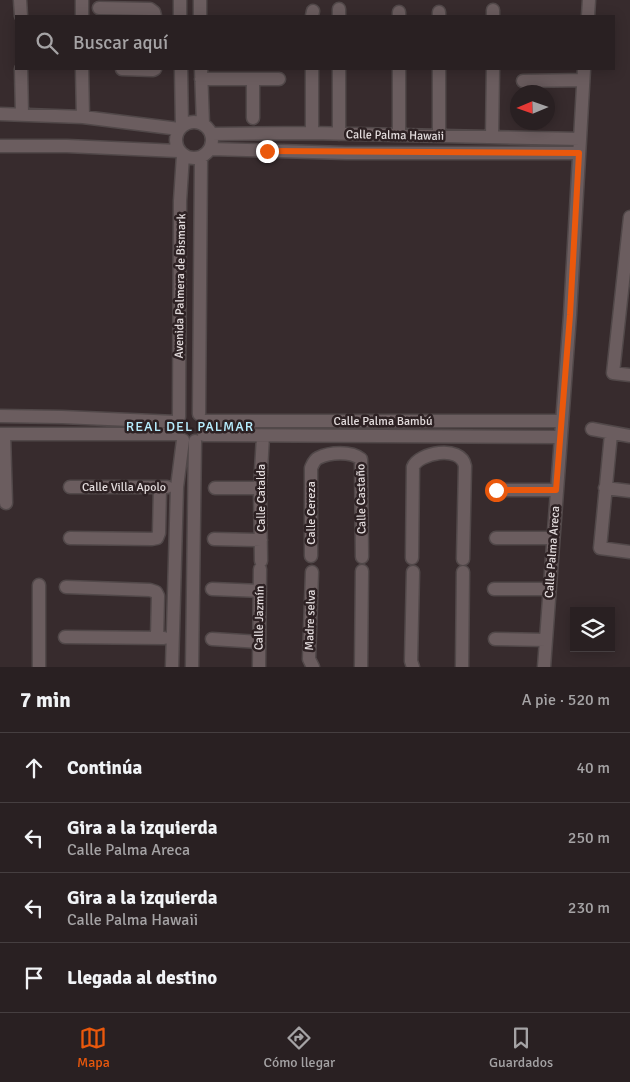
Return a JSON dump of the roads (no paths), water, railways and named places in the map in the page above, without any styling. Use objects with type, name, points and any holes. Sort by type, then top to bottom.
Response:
[{"type":"street","points":[[20,0],[21,15]]},
{"type":"street","points":[[82,0],[82,15]]},
{"type":"street","points":[[180,0],[180,15]]},
{"type":"street","points":[[200,0],[200,15]]},
{"type":"street","points":[[588,15],[589,0]]},
{"type":"street","points":[[99,8],[150,8],[154,15]]},
{"type":"street","points":[[21,70],[22,114]]},
{"type":"street","points":[[82,70],[82,117]]},
{"type":"street","points":[[181,70],[180,128],[175,140],[181,153]]},
{"type":"street","points":[[312,70],[312,133]]},
{"type":"street","points":[[338,70],[339,134]]},
{"type":"street","points":[[399,70],[399,135]]},
{"type":"street","points":[[439,70],[439,136]]},
{"type":"street","points":[[492,137],[493,70]]},
{"type":"street","points":[[0,146],[67,146],[181,153],[195,159],[205,153],[212,142],[207,129],[201,74],[227,74],[253,79],[279,79]]},
{"type":"street","points":[[523,81],[584,74]]},
{"type":"street","name":"Calle Palma Areca","points":[[544,667],[570,315],[584,74]]},
{"type":"street","points":[[253,79],[253,118]]},
{"type":"street","points":[[0,114],[82,117],[180,128],[189,123],[196,122],[207,129]]},
{"type":"street","name":"Calle Palma Hawaii","points":[[207,129],[339,134],[580,138]]},
{"type":"street","name":"Avenida Palmera de Bismark","points":[[181,153],[180,201],[192,667]]},
{"type":"street","name":"Calle Palma Hawaii","points":[[205,153],[579,153]]},
{"type":"street","name":"Avenida Palmera de Bismark","points":[[186,432],[206,428],[202,417],[205,153]]},
{"type":"street","points":[[630,217],[625,313],[613,372],[630,376]]},
{"type":"street","name":"Calle Palma Bambú","points":[[186,432],[189,411],[202,417],[561,421]]},
{"type":"street","name":"Calle Palma Bambú","points":[[0,416],[62,416],[186,432]]},
{"type":"street","points":[[592,429],[630,436]]},
{"type":"street","name":"Avenida Palmera de Bismark","points":[[172,667],[177,487],[186,432]]},
{"type":"street","name":"Calle Palma Bambú","points":[[2,434],[186,432],[263,436],[560,437]]},
{"type":"street","points":[[2,434],[6,503]]},
{"type":"street","points":[[611,434],[600,548],[630,552]]},
{"type":"street","points":[[345,452],[346,435]]},
{"type":"street","name":"Calle Catalda","points":[[261,565],[260,488],[263,436]]},
{"type":"street","points":[[450,436],[450,451]]},
{"type":"street","points":[[412,558],[413,467],[419,458],[450,451],[464,460],[465,466],[463,558]]},
{"type":"street","name":"Calle Cereza","points":[[311,556],[311,468],[313,462],[318,458],[345,452]]},
{"type":"street","name":"Calle Castaño","points":[[345,452],[362,459],[362,557]]},
{"type":"street","name":"Calle Villa Apolo","points":[[70,487],[177,487]]},
{"type":"street","points":[[70,538],[156,538],[159,533],[160,488]]},
{"type":"street","points":[[215,488],[260,488]]},
{"type":"street","points":[[606,488],[630,492]]},
{"type":"street","points":[[496,490],[556,490]]},
{"type":"street","points":[[496,538],[553,538]]},
{"type":"street","points":[[214,539],[261,540]]},
{"type":"street","name":"Calle Jazmín","points":[[259,667],[261,565]]},
{"type":"street","points":[[361,667],[362,571]]},
{"type":"street","name":"Madre selva","points":[[312,572],[309,659],[312,667]]},
{"type":"street","points":[[412,572],[411,661],[413,667]]},
{"type":"street","points":[[462,667],[463,572]]},
{"type":"street","points":[[39,586],[39,667]]},
{"type":"street","points":[[66,587],[150,590],[156,592],[158,596],[157,638]]},
{"type":"street","points":[[212,589],[260,591]]},
{"type":"street","points":[[494,589],[549,589]]},
{"type":"street","points":[[65,637],[174,638]]},
{"type":"street","points":[[212,639],[259,642]]},
{"type":"street","points":[[495,640],[546,640]]},
{"type":"district","name":"REAL DEL PALMAR","points":[[190,426]]}]
